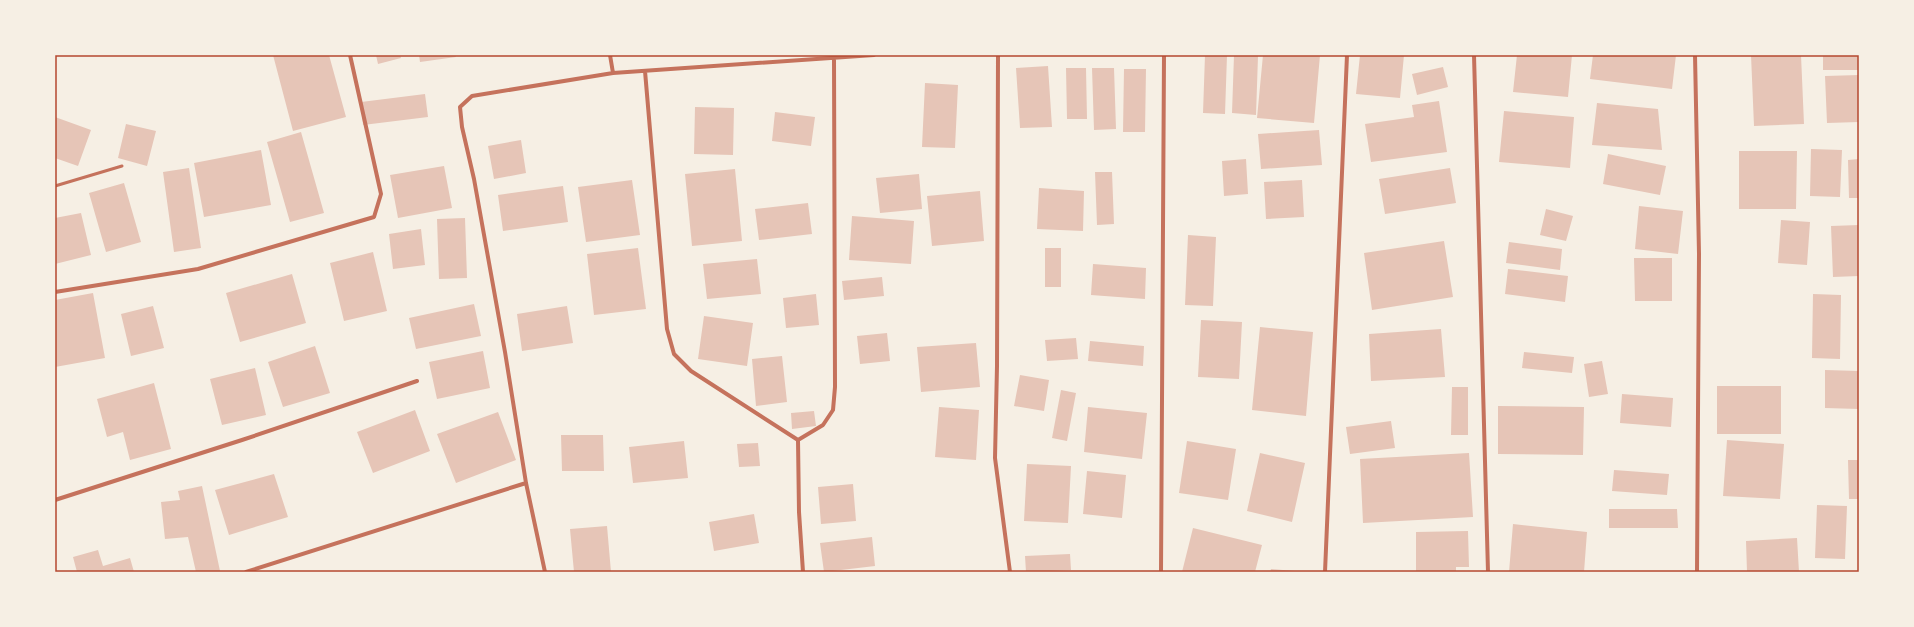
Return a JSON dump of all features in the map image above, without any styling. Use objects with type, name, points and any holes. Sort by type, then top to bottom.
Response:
[{"type":"street","points":[[55,292],[198,269],[374,216],[381,194],[350,55]]},
{"type":"street","points":[[610,55],[613,73]]},
{"type":"street","points":[[546,572],[526,482],[474,179],[462,127],[460,107],[472,96],[613,73],[874,55]]},
{"type":"street","points":[[998,55],[998,366],[995,458],[1010,572]]},
{"type":"street","points":[[1161,572],[1164,55]]},
{"type":"street","points":[[1324,572],[1347,55]]},
{"type":"street","points":[[1474,55],[1488,572]]},
{"type":"street","points":[[1695,55],[1699,254],[1697,572]]},
{"type":"street","points":[[798,440],[823,425],[833,410],[835,387],[834,58]]},
{"type":"street","points":[[645,71],[667,329],[674,354],[691,371],[798,440]]},
{"type":"street","points":[[55,500],[242,440],[417,381]]},
{"type":"street","points":[[798,440],[803,572]]},
{"type":"street","points":[[246,572],[526,482]]},
{"type":"lane","points":[[55,186],[122,166]]},
{"type":"building","points":[[273,55],[329,55],[346,117],[293,131]]},
{"type":"building","points":[[376,55],[400,55],[401,58],[378,64]]},
{"type":"building","points":[[419,55],[455,55],[456,57],[420,62]]},
{"type":"building","points":[[1205,55],[1227,55],[1225,114],[1203,113]]},
{"type":"building","points":[[1234,55],[1258,56],[1256,115],[1232,113]]},
{"type":"building","points":[[1263,55],[1320,55],[1314,123],[1257,118]]},
{"type":"building","points":[[1360,55],[1404,55],[1400,98],[1356,94]]},
{"type":"building","points":[[1517,55],[1572,55],[1568,97],[1513,92]]},
{"type":"building","points":[[1593,55],[1676,55],[1672,89],[1590,79]]},
{"type":"building","points":[[1751,55],[1801,55],[1804,124],[1754,126]]},
{"type":"building","points":[[1823,55],[1859,55],[1859,70],[1823,70]]},
{"type":"building","points":[[1048,66],[1052,127],[1020,128],[1016,68]]},
{"type":"building","points":[[1443,67],[1448,87],[1417,95],[1412,74]]},
{"type":"building","points":[[1066,68],[1086,68],[1087,119],[1067,119]]},
{"type":"building","points":[[1092,68],[1114,68],[1116,129],[1094,130]]},
{"type":"building","points":[[1124,69],[1146,69],[1145,132],[1123,132]]},
{"type":"building","points":[[1859,75],[1859,122],[1827,123],[1825,76]]},
{"type":"building","points":[[925,83],[958,85],[955,148],[922,147]]},
{"type":"building","points":[[425,94],[428,117],[363,125],[361,102]]},
{"type":"building","points":[[1439,101],[1447,152],[1371,162],[1365,124],[1414,117],[1412,105]]},
{"type":"building","points":[[1597,103],[1658,109],[1662,150],[1592,145]]},
{"type":"building","points":[[695,107],[734,108],[733,155],[694,154]]},
{"type":"building","points":[[1504,111],[1574,117],[1570,168],[1499,162]]},
{"type":"building","points":[[775,112],[815,117],[811,146],[772,141]]},
{"type":"building","points":[[55,117],[91,130],[78,166],[55,158]]},
{"type":"building","points":[[126,124],[156,131],[147,166],[118,158]]},
{"type":"building","points":[[1319,130],[1322,165],[1261,169],[1258,134]]},
{"type":"building","points":[[301,132],[324,213],[290,222],[267,142]]},
{"type":"building","points":[[521,140],[526,173],[494,179],[488,146]]},
{"type":"building","points":[[1811,149],[1842,150],[1840,197],[1810,196]]},
{"type":"building","points":[[261,150],[271,205],[204,217],[194,163]]},
{"type":"building","points":[[1739,151],[1797,151],[1796,209],[1739,209]]},
{"type":"building","points":[[1608,154],[1666,166],[1660,195],[1603,184]]},
{"type":"building","points":[[1246,159],[1248,194],[1224,196],[1222,161]]},
{"type":"building","points":[[1859,159],[1859,198],[1849,198],[1848,160]]},
{"type":"building","points":[[444,166],[452,208],[398,218],[390,175]]},
{"type":"building","points":[[189,168],[201,248],[174,252],[163,172]]},
{"type":"building","points":[[1450,168],[1456,203],[1385,214],[1379,179]]},
{"type":"building","points":[[735,169],[742,241],[692,246],[685,174]]},
{"type":"building","points":[[1095,172],[1112,172],[1114,224],[1097,225]]},
{"type":"building","points":[[919,174],[922,209],[880,213],[876,178]]},
{"type":"building","points":[[632,180],[640,235],[586,242],[578,187]]},
{"type":"building","points":[[1302,180],[1304,217],[1266,219],[1264,182]]},
{"type":"building","points":[[124,183],[141,242],[106,252],[89,193]]},
{"type":"building","points":[[563,186],[568,222],[503,231],[498,195]]},
{"type":"building","points":[[1039,188],[1084,191],[1083,231],[1037,229]]},
{"type":"building","points":[[980,191],[984,241],[932,246],[927,196]]},
{"type":"building","points":[[808,203],[812,234],[759,240],[755,209]]},
{"type":"building","points":[[1639,206],[1683,211],[1678,254],[1635,249]]},
{"type":"building","points":[[1546,209],[1573,216],[1566,241],[1540,235]]},
{"type":"building","points":[[81,213],[91,255],[55,264],[55,218]]},
{"type":"building","points":[[852,216],[914,221],[911,264],[849,260]]},
{"type":"building","points":[[465,218],[467,278],[439,279],[437,219]]},
{"type":"building","points":[[1781,220],[1810,222],[1807,265],[1778,263]]},
{"type":"building","points":[[1859,225],[1859,276],[1833,277],[1831,226]]},
{"type":"building","points":[[421,229],[425,265],[393,269],[389,234]]},
{"type":"building","points":[[1188,235],[1216,237],[1213,306],[1185,305]]},
{"type":"building","points":[[1444,241],[1453,297],[1372,310],[1364,253]]},
{"type":"building","points":[[1509,242],[1562,249],[1560,270],[1506,263]]},
{"type":"building","points":[[638,248],[646,309],[594,315],[587,254]]},
{"type":"building","points":[[1045,248],[1061,248],[1061,287],[1045,287]]},
{"type":"building","points":[[373,252],[387,311],[344,321],[330,263]]},
{"type":"building","points":[[1634,258],[1672,258],[1672,301],[1635,301]]},
{"type":"building","points":[[757,259],[761,294],[707,299],[703,264]]},
{"type":"building","points":[[1093,264],[1146,268],[1145,299],[1091,295]]},
{"type":"building","points":[[1508,269],[1568,276],[1565,302],[1505,294]]},
{"type":"building","points":[[292,274],[306,323],[240,342],[226,293]]},
{"type":"building","points":[[882,277],[884,296],[844,300],[842,281]]},
{"type":"building","points":[[93,293],[105,358],[55,367],[55,300]]},
{"type":"building","points":[[816,294],[819,325],[786,328],[783,298]]},
{"type":"building","points":[[1813,294],[1841,295],[1840,359],[1812,358]]},
{"type":"building","points":[[474,304],[481,336],[416,349],[409,318]]},
{"type":"building","points":[[153,306],[164,348],[131,356],[121,314]]},
{"type":"building","points":[[567,306],[573,343],[522,351],[517,314]]},
{"type":"building","points":[[704,316],[753,323],[747,366],[698,359]]},
{"type":"building","points":[[1201,320],[1242,322],[1239,379],[1198,377]]},
{"type":"building","points":[[1260,327],[1313,332],[1306,416],[1252,410]]},
{"type":"building","points":[[1441,329],[1445,377],[1371,381],[1369,334]]},
{"type":"building","points":[[887,333],[890,361],[860,364],[857,336]]},
{"type":"building","points":[[1076,338],[1078,359],[1047,361],[1045,340]]},
{"type":"building","points":[[1090,341],[1144,346],[1143,366],[1088,361]]},
{"type":"building","points":[[976,343],[980,387],[921,392],[917,347]]},
{"type":"building","points":[[315,346],[330,393],[283,407],[268,362]]},
{"type":"building","points":[[483,351],[490,388],[437,399],[429,362]]},
{"type":"building","points":[[1524,352],[1574,357],[1572,373],[1522,368]]},
{"type":"building","points":[[782,356],[787,402],[756,406],[752,359]]},
{"type":"building","points":[[1602,361],[1608,394],[1589,397],[1584,364]]},
{"type":"building","points":[[255,368],[266,415],[222,425],[210,379]]},
{"type":"building","points":[[1825,370],[1859,371],[1859,409],[1825,408]]},
{"type":"building","points":[[1020,375],[1049,380],[1044,411],[1014,406]]},
{"type":"building","points":[[154,383],[171,449],[130,460],[123,432],[107,437],[97,399]]},
{"type":"building","points":[[1717,386],[1781,386],[1781,434],[1717,434]]},
{"type":"building","points":[[1452,387],[1468,387],[1468,435],[1451,435]]},
{"type":"building","points":[[1061,390],[1076,393],[1067,441],[1052,438]]},
{"type":"building","points":[[1622,394],[1673,398],[1671,427],[1620,423]]},
{"type":"building","points":[[1498,406],[1584,407],[1583,455],[1498,454]]},
{"type":"building","points":[[939,407],[979,410],[976,460],[935,457]]},
{"type":"building","points":[[1088,407],[1147,413],[1142,459],[1084,452]]},
{"type":"building","points":[[415,410],[430,451],[373,473],[357,432]]},
{"type":"building","points":[[814,411],[816,426],[792,429],[791,413]]},
{"type":"building","points":[[498,412],[516,460],[456,483],[437,434]]},
{"type":"building","points":[[1391,421],[1395,448],[1350,454],[1346,427]]},
{"type":"building","points":[[561,435],[603,435],[604,471],[562,471]]},
{"type":"building","points":[[1727,440],[1784,444],[1780,499],[1723,496]]},
{"type":"building","points":[[684,441],[688,478],[633,483],[629,447]]},
{"type":"building","points":[[1187,441],[1236,449],[1228,500],[1179,493]]},
{"type":"building","points":[[758,443],[760,466],[739,467],[737,444]]},
{"type":"building","points":[[1260,453],[1305,463],[1292,522],[1247,511]]},
{"type":"building","points":[[1469,453],[1473,517],[1363,523],[1360,459]]},
{"type":"building","points":[[1848,460],[1859,460],[1859,499],[1849,499]]},
{"type":"building","points":[[1027,464],[1071,466],[1068,523],[1024,521]]},
{"type":"building","points":[[1614,470],[1669,474],[1667,495],[1612,491]]},
{"type":"building","points":[[1087,471],[1126,475],[1122,518],[1083,514]]},
{"type":"building","points":[[274,474],[288,517],[229,535],[215,490]]},
{"type":"building","points":[[853,484],[856,521],[821,524],[818,487]]},
{"type":"building","points":[[202,486],[220,571],[215,572],[196,572],[188,537],[165,539],[161,502],[180,500],[178,491]]},
{"type":"building","points":[[1817,505],[1847,506],[1845,559],[1815,558]]},
{"type":"building","points":[[1609,509],[1677,509],[1678,528],[1609,528]]},
{"type":"building","points":[[754,514],[759,543],[714,551],[709,522]]},
{"type":"building","points":[[1513,524],[1587,532],[1584,572],[1509,572]]},
{"type":"building","points":[[607,526],[611,572],[574,572],[570,529]]},
{"type":"building","points":[[1193,528],[1262,545],[1255,572],[1182,572]]},
{"type":"building","points":[[1468,531],[1469,567],[1456,567],[1456,572],[1416,572],[1416,532]]},
{"type":"building","points":[[872,537],[875,566],[824,572],[820,543]]},
{"type":"building","points":[[1797,538],[1799,572],[1747,572],[1746,541]]},
{"type":"building","points":[[98,550],[103,566],[130,558],[134,572],[77,572],[73,557]]},
{"type":"building","points":[[1070,554],[1071,570],[1026,572],[1025,556]]},
{"type":"building","points":[[1271,569],[1295,571],[1295,572],[1270,572]]}]
